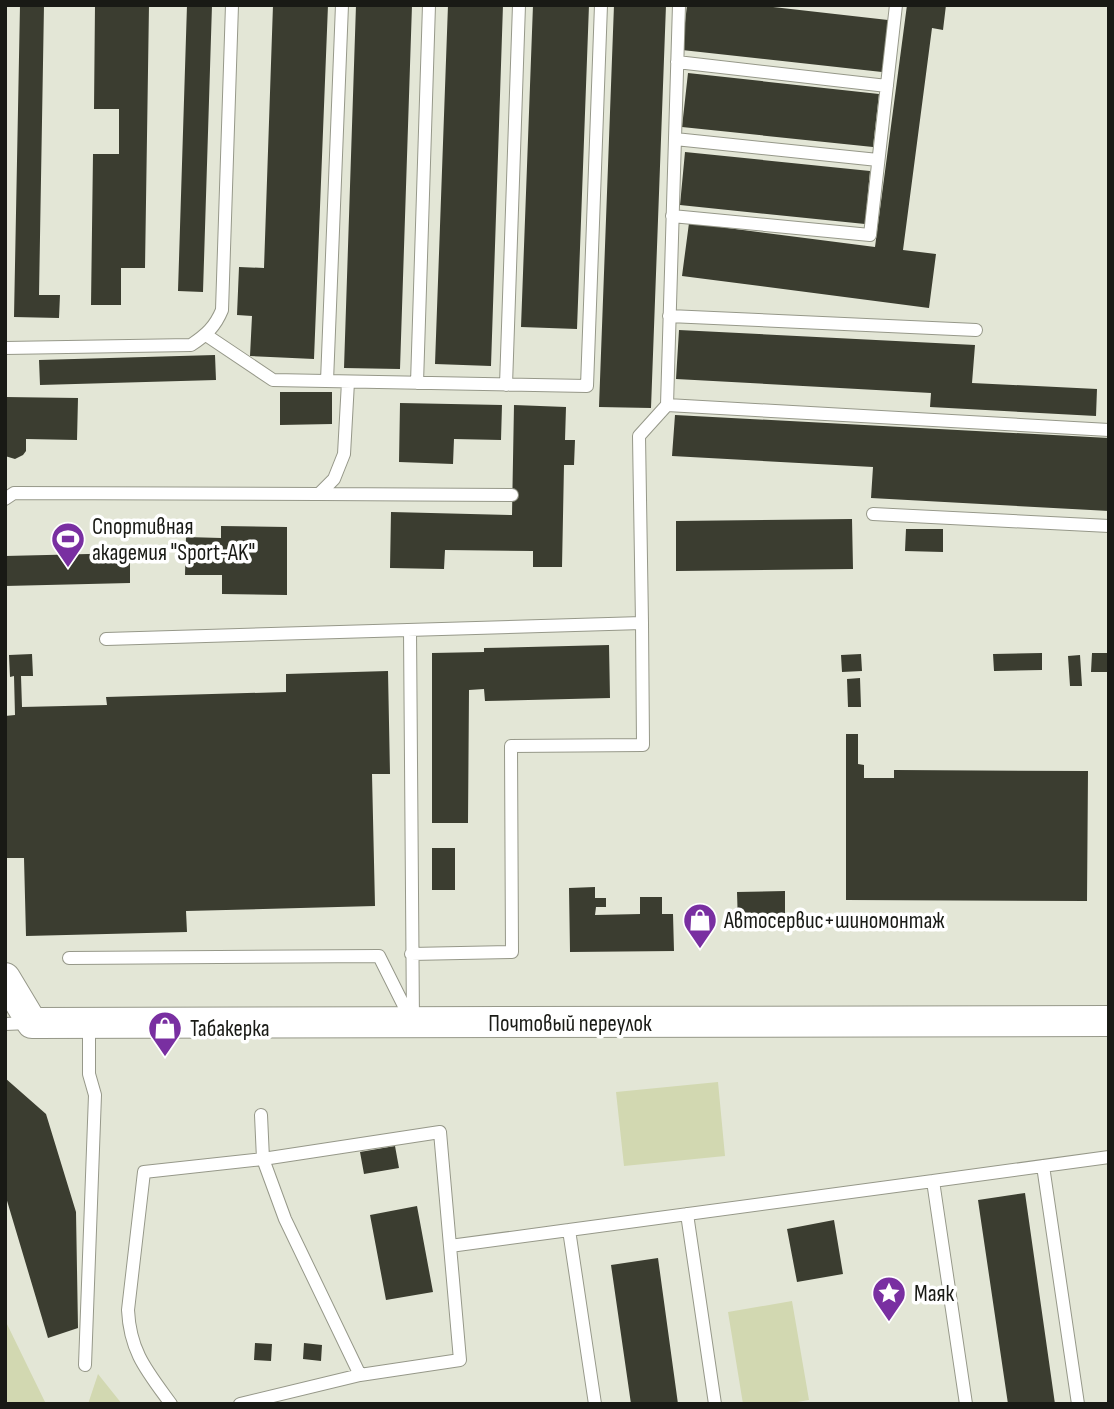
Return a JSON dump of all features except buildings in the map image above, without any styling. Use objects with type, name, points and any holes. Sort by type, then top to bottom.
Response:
[{"type":"street","points":[[5,978],[16,1014]]},
{"type":"street","name":"Почтовый переулок","points":[[16,1014],[89,1023],[1109,1021]]},
{"type":"lane","points":[[5,348],[191,345],[216,324],[222,310],[232,5]]},
{"type":"lane","points":[[327,381],[342,5]]},
{"type":"lane","points":[[417,383],[429,5]]},
{"type":"lane","points":[[506,385],[519,5]]},
{"type":"lane","points":[[206,335],[273,380],[587,386],[601,5]]},
{"type":"lane","points":[[411,954],[512,952],[510,746],[643,745],[639,436],[667,405],[679,5]]},
{"type":"lane","points":[[672,216],[870,235],[887,86],[892,6]]},
{"type":"lane","points":[[677,62],[887,86]]},
{"type":"lane","points":[[675,139],[878,160]]},
{"type":"lane","points":[[669,316],[976,330]]},
{"type":"lane","points":[[319,494],[334,479],[344,454],[348,382]]},
{"type":"lane","points":[[667,405],[1109,430]]},
{"type":"lane","points":[[5,499],[15,493],[512,495]]},
{"type":"lane","points":[[873,514],[1109,526]]},
{"type":"lane","points":[[106,639],[642,623]]},
{"type":"lane","points":[[410,630],[413,1023]]},
{"type":"lane","points":[[69,958],[379,956],[413,1023]]},
{"type":"lane","points":[[85,1365],[95,1095],[89,1074],[89,1023]]},
{"type":"lane","points":[[261,1115],[263,1159],[285,1219],[360,1375]]},
{"type":"lane","points":[[171,1404],[141,1363],[132,1345],[129,1326],[128,1310],[144,1172],[263,1159],[440,1132],[460,1360],[360,1375],[240,1404]]},
{"type":"lane","points":[[450,1247],[1109,1157]]},
{"type":"lane","points":[[1043,1166],[1078,1404]]},
{"type":"lane","points":[[933,1181],[966,1404]]},
{"type":"lane","points":[[687,1214],[715,1404]]},
{"type":"lane","points":[[569,1230],[595,1404]]},
{"type":"green space","points":[[718,1082],[725,1156],[624,1166],[616,1092]]},
{"type":"green space","points":[[792,1301],[809,1400],[785,1404],[743,1404],[728,1312]]},
{"type":"green space","points":[[5,1320],[46,1404],[5,1404]]},
{"type":"green space","points":[[98,1374],[122,1404],[88,1404]]},
{"type":"place","name":"Спортивная академия \"Sport-AK\"","points":[[68,569]]},
{"type":"place","name":"Автосервис+шиномонтаж","points":[[700,950]]},
{"type":"place","name":"Табакерка","points":[[165,1058]]},
{"type":"place","name":"Маяк","points":[[889,1323]]}]
